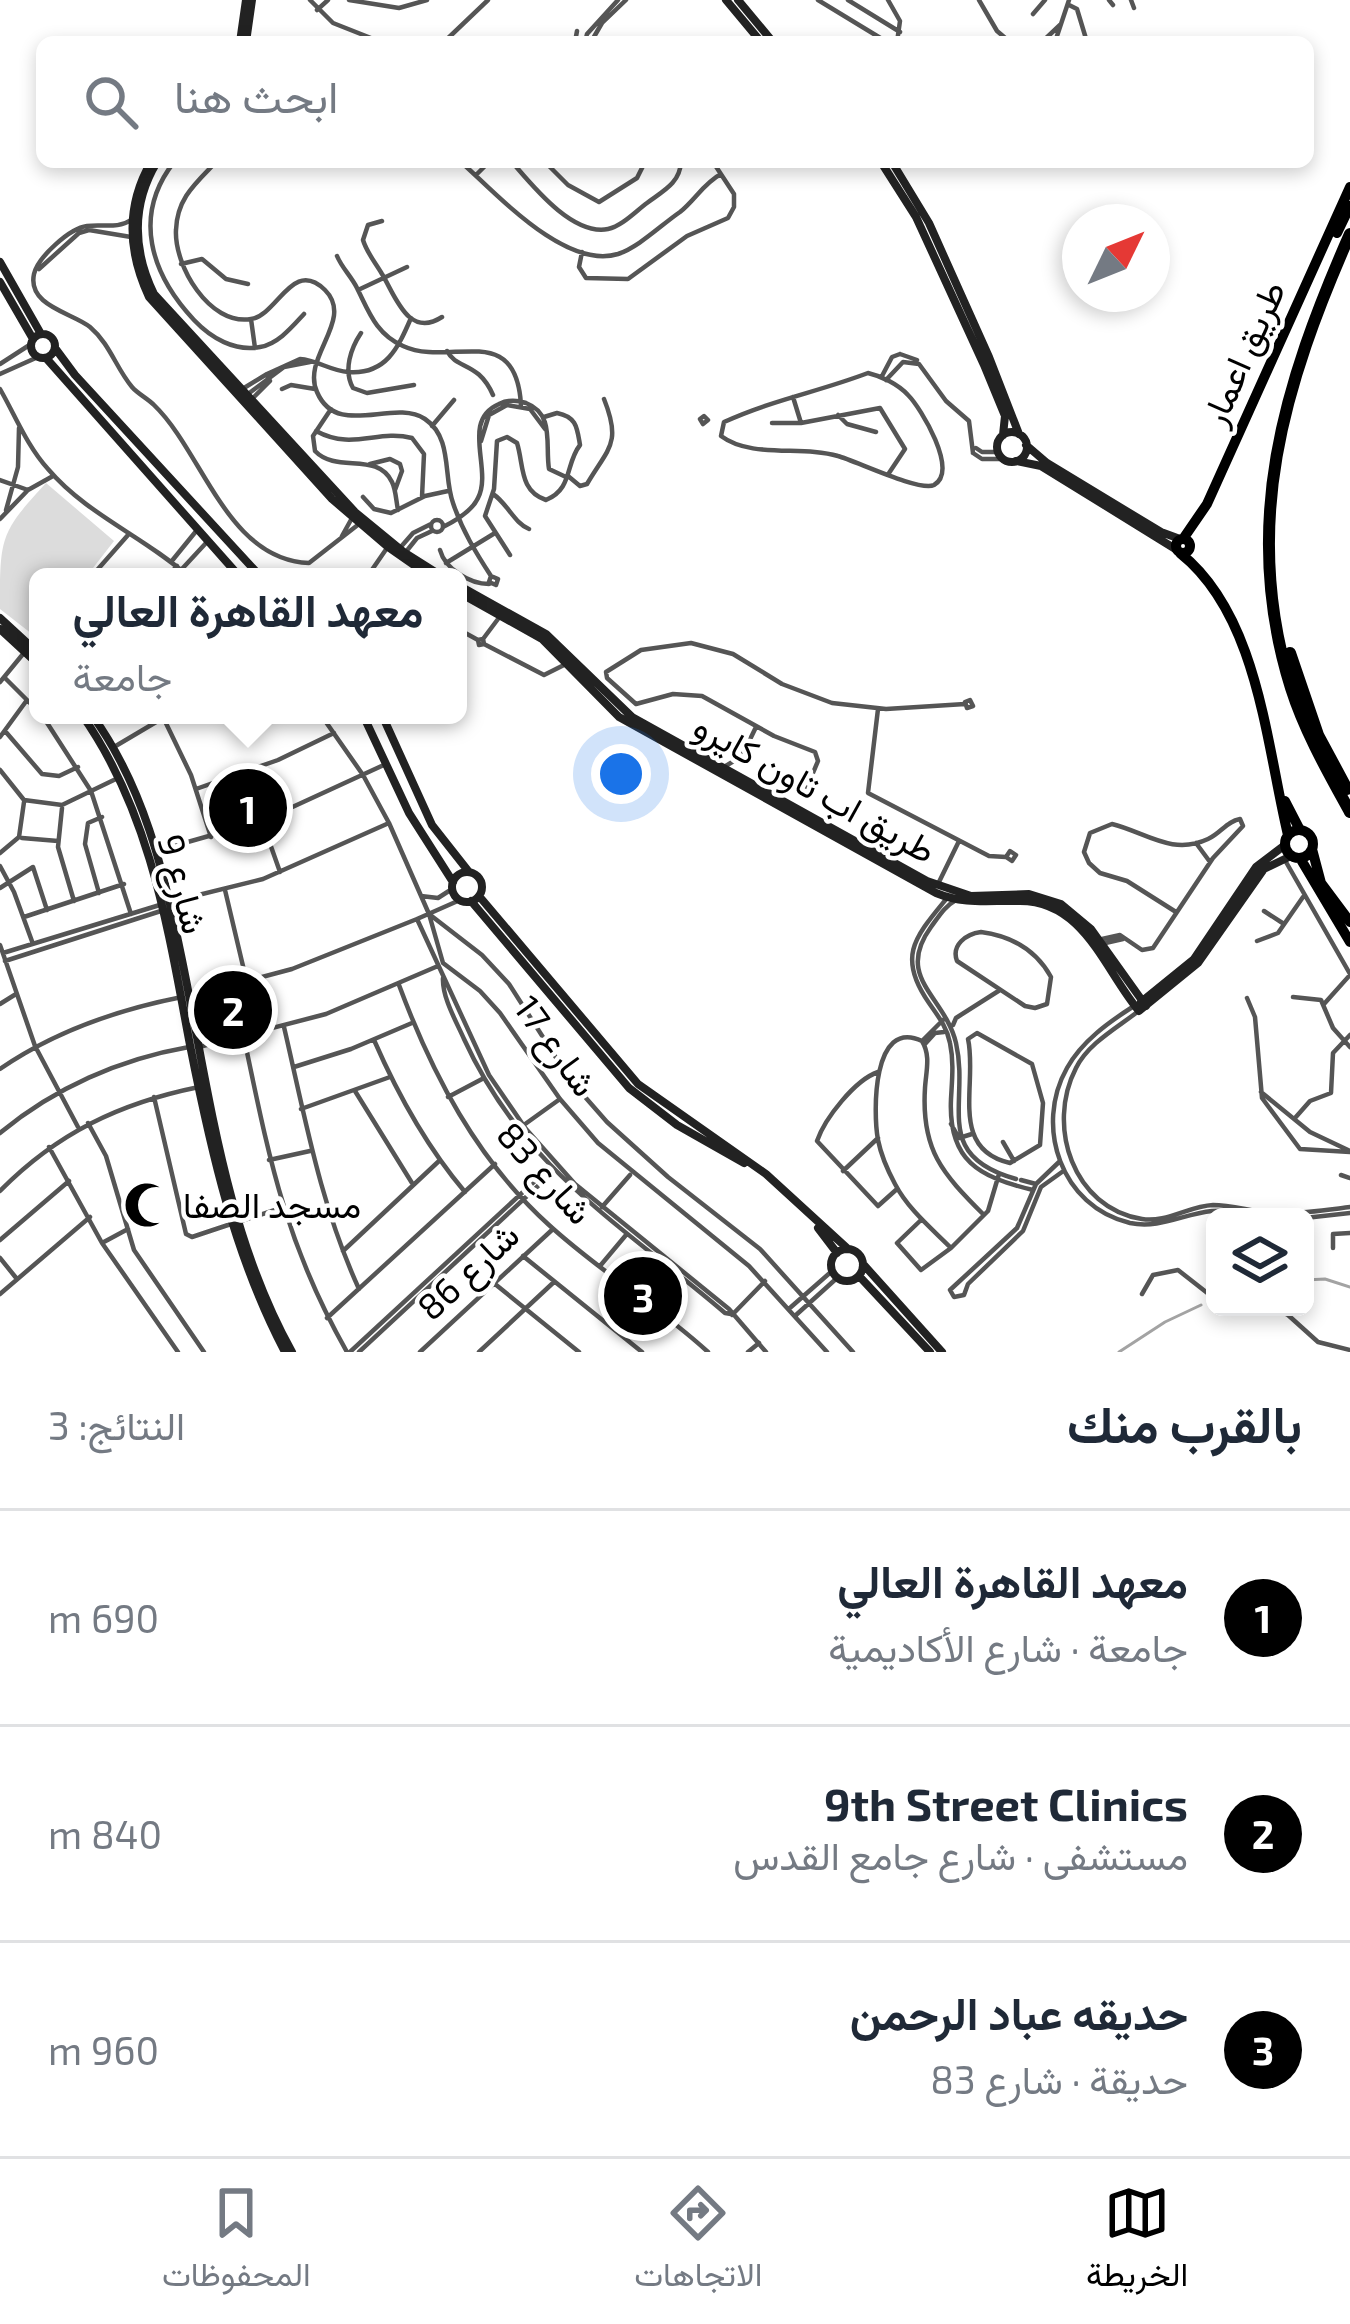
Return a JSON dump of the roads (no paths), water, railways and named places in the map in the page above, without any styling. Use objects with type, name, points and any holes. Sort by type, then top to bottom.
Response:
[{"type":"highway","points":[[1350,234],[1286,403],[1267,526],[1274,616],[1290,686],[1350,812]]},
{"type":"highway","points":[[1350,252],[1294,404],[1274,526],[1282,617],[1299,684],[1318,735],[1350,796]]},
{"type":"main road","name":"طريق اعمار","points":[[1183,546],[1208,504],[1350,187]]},
{"type":"main road","name":"طريق اعمار","points":[[1183,546],[1216,498],[1350,206]]},
{"type":"main road","points":[[1183,546],[1227,598],[1245,634],[1290,847],[1350,942]]},
{"type":"main road","points":[[1290,847],[1310,836],[1321,883],[1350,922]]},
{"type":"main road","points":[[1290,847],[1312,850]]},
{"type":"street","points":[[244,36],[249,0]]},
{"type":"street","points":[[326,0],[314,6],[333,23],[366,36]]},
{"type":"street","points":[[349,0],[393,8],[427,0]]},
{"type":"street","points":[[450,36],[488,0]]},
{"type":"street","points":[[591,36],[622,0]]},
{"type":"street","points":[[726,0],[756,36]]},
{"type":"street","points":[[738,0],[768,36]]},
{"type":"street","points":[[818,0],[878,36]]},
{"type":"street","points":[[848,0],[900,32]]},
{"type":"street","points":[[888,0],[897,11],[899,36]]},
{"type":"street","points":[[979,0],[1003,36]]},
{"type":"street","points":[[1033,14],[1045,0]]},
{"type":"street","points":[[1132,0],[1133,8]]},
{"type":"street","points":[[1057,36],[1069,3],[1077,9],[1085,36]]},
{"type":"street","points":[[866,28],[873,16]]},
{"type":"street","points":[[1048,36],[1064,19]]},
{"type":"street","points":[[576,36],[577,31]]},
{"type":"street","points":[[152,168],[131,237],[138,273],[161,313],[356,521],[418,568]]},
{"type":"street","points":[[170,168],[152,208],[150,240],[157,270],[171,294],[208,333],[236,347],[255,348],[275,341],[304,314]]},
{"type":"street","points":[[211,168],[182,201],[176,226],[181,264],[201,293],[233,317],[251,320],[269,310],[292,284],[305,281],[318,285],[331,298],[334,317],[316,361],[315,388],[331,409],[361,417],[406,412],[432,426],[444,446],[449,491],[458,516],[490,580],[475,582],[467,577]]},
{"type":"street","points":[[467,168],[544,234],[582,252],[607,256],[626,250],[685,208],[721,174]]},
{"type":"street","points":[[476,176],[483,168]]},
{"type":"street","points":[[518,168],[554,207],[600,229],[617,225],[674,182],[679,168]]},
{"type":"street","points":[[553,168],[568,185],[599,202],[634,180],[641,168]]},
{"type":"street","points":[[582,252],[580,270],[588,279],[632,278],[687,236],[728,218],[734,197],[717,168]]},
{"type":"street","points":[[885,168],[911,207],[965,314]]},
{"type":"street","points":[[896,168],[923,211],[1026,445],[1047,464],[1183,546]]},
{"type":"street","points":[[135,220],[75,230],[34,273],[35,287],[54,310],[90,327],[118,359],[129,383],[163,415],[194,464],[262,550],[309,563],[356,521]]},
{"type":"street","points":[[135,220],[145,275],[160,302],[250,393],[346,504],[429,568]]},
{"type":"street","points":[[382,221],[372,222],[363,234],[398,306],[411,318],[428,324],[442,317]]},
{"type":"street","points":[[104,226],[104,234]]},
{"type":"street","points":[[54,252],[89,230],[131,237]]},
{"type":"street","points":[[337,256],[374,323],[400,345],[423,352],[477,349],[496,356],[514,374],[521,404],[546,430]]},
{"type":"street","points":[[181,264],[202,259],[226,279],[248,284]]},
{"type":"street","points":[[0,262],[42,358],[232,568]]},
{"type":"street","points":[[358,290],[407,267]]},
{"type":"street","points":[[0,282],[35,339]]},
{"type":"street","points":[[161,313],[184,328]]},
{"type":"street","points":[[250,393],[287,365],[316,361],[349,372],[382,365],[400,345],[411,318]]},
{"type":"street","points":[[251,320],[255,348]]},
{"type":"street","points":[[361,333],[352,351],[350,385],[363,393],[414,385]]},
{"type":"street","points":[[0,364],[35,339],[52,339],[55,348],[253,568]]},
{"type":"street","points":[[192,346],[214,361]]},
{"type":"street","points":[[0,374],[55,348]]},
{"type":"street","points":[[447,351],[452,360],[478,371],[493,395]]},
{"type":"street","points":[[900,354],[903,362]]},
{"type":"street","points":[[883,379],[892,357],[900,354],[925,366],[948,400],[968,415],[974,451]]},
{"type":"street","points":[[890,367],[915,362],[923,368],[946,401],[966,417],[974,451],[982,459],[995,452],[1005,416],[987,363]]},
{"type":"street","points":[[868,374],[883,379],[912,399],[940,448],[938,481],[928,487],[823,452],[767,449],[727,441],[711,430],[761,404],[868,374]]},
{"type":"street","points":[[282,389],[291,385],[315,388]]},
{"type":"street","points":[[0,388],[53,476],[178,568]]},
{"type":"street","points":[[794,397],[801,423]]},
{"type":"street","points":[[544,417],[549,469],[586,485],[610,453],[614,429],[604,399]]},
{"type":"street","points":[[432,426],[454,400]]},
{"type":"street","points":[[402,551],[432,527],[474,505],[481,490],[479,428],[485,415],[501,403],[521,404],[544,417],[560,413],[578,426],[580,445],[554,498],[539,499],[524,478],[514,440],[503,438],[494,448],[493,494],[484,513],[510,555]]},
{"type":"street","points":[[772,422],[801,423],[880,408],[904,447],[888,474]]},
{"type":"street","points":[[331,409],[312,443],[323,460],[369,464],[390,459],[402,471],[395,490]]},
{"type":"street","points":[[851,424],[852,411]]},
{"type":"street","points":[[838,415],[876,431]]},
{"type":"street","points":[[6,510],[15,483],[18,419]]},
{"type":"street","points":[[316,431],[345,442],[396,435],[412,438],[424,454],[422,497]]},
{"type":"street","points":[[1003,435],[1019,434]]},
{"type":"street","points":[[1016,461],[1026,445]]},
{"type":"street","points":[[974,451],[995,452],[1041,466],[1183,546]]},
{"type":"street","points":[[369,464],[386,472],[398,511]]},
{"type":"street","points":[[0,519],[28,490],[53,476]]},
{"type":"street","points":[[0,480],[28,490]]},
{"type":"street","points":[[363,497],[378,511],[398,511],[422,497],[449,491]]},
{"type":"street","points":[[493,494],[530,529]]},
{"type":"street","points":[[176,566],[197,530]]},
{"type":"street","points":[[446,563],[495,533]]},
{"type":"street","points":[[99,568],[128,535]]},
{"type":"street","points":[[176,566],[207,542]]},
{"type":"street","points":[[388,547],[402,551]]},
{"type":"street","points":[[374,568],[388,547]]},
{"type":"street","points":[[440,550],[454,568]]},
{"type":"street","name":"طريق اب تاون كايرو","points":[[467,592],[519,616],[560,646],[619,716],[672,747],[952,899],[1048,905],[1098,944]]},
{"type":"street","name":"طريق اب تاون كايرو","points":[[467,593],[566,660],[614,704],[653,730],[925,884]]},
{"type":"street","points":[[490,627],[493,609],[519,616]]},
{"type":"street","points":[[482,641],[503,614]]},
{"type":"street","points":[[0,618],[29,651]]},
{"type":"street","points":[[0,629],[27,648]]},
{"type":"street","points":[[467,634],[544,676],[566,660]]},
{"type":"street","points":[[809,780],[818,761],[815,752],[756,727],[702,696],[673,694],[636,704],[605,672],[628,656],[657,646],[706,645],[740,658],[799,692],[832,703],[878,709],[964,704]]},
{"type":"street","points":[[29,646],[2,680],[28,700],[2,734],[42,774],[58,776],[78,767]]},
{"type":"street","points":[[878,709],[868,793],[989,856],[1006,857]]},
{"type":"street","points":[[619,716],[653,730]]},
{"type":"street","points":[[48,724],[78,767],[103,817],[131,914]]},
{"type":"street","name":"شارع 9","points":[[88,724],[120,777],[166,905]]},
{"type":"street","name":"شارع 9","points":[[98,724],[114,747],[156,851],[235,1223]]},
{"type":"street","points":[[114,747],[151,724]]},
{"type":"street","points":[[168,724],[211,837]]},
{"type":"street","points":[[328,724],[389,823],[429,914],[443,978],[486,1077],[554,1168],[732,1314],[762,1349],[748,1352]]},
{"type":"street","points":[[368,724],[414,822],[453,885],[638,1084],[766,1174],[842,1251],[858,1254],[943,1352]]},
{"type":"street","points":[[0,1069],[35,1046],[107,1016],[292,969],[446,903],[470,899],[481,883],[432,825],[386,724]]},
{"type":"street","points":[[737,776],[736,761],[756,727]]},
{"type":"street","points":[[196,789],[278,760],[334,733]]},
{"type":"street","points":[[672,747],[691,751]]},
{"type":"street","points":[[722,768],[736,761]]},
{"type":"street","points":[[156,851],[262,820],[387,763]]},
{"type":"street","points":[[0,770],[24,800],[62,805],[120,777]]},
{"type":"street","points":[[0,853],[19,837],[24,800]]},
{"type":"street","points":[[62,805],[58,841],[74,901]]},
{"type":"street","points":[[780,807],[801,812]]},
{"type":"street","points":[[99,893],[85,839],[88,823],[103,817]]},
{"type":"street","points":[[1098,944],[1114,938],[1149,950],[1243,822],[1232,819],[1213,836],[1196,843],[1160,843],[1112,824],[1093,830],[1085,844],[1086,857],[1095,870],[1127,881],[1176,912]]},
{"type":"street","points":[[262,820],[280,872]]},
{"type":"street","points":[[4,957],[33,944],[280,872],[389,823]]},
{"type":"street","points":[[827,833],[846,836]]},
{"type":"street","points":[[19,837],[58,841]]},
{"type":"street","points":[[938,908],[940,874],[959,841]]},
{"type":"street","points":[[1196,843],[1210,862]]},
{"type":"street","points":[[1206,1213],[1149,1225],[1126,1222],[1098,1201],[1068,1157],[1062,1131],[1064,1099],[1077,1064],[1194,959],[1256,867],[1290,847],[1303,897],[1350,974],[1324,1004]]},
{"type":"street","points":[[0,866],[33,944]]},
{"type":"street","points":[[0,888],[33,867],[47,910]]},
{"type":"street","points":[[421,896],[438,898],[459,874],[470,872]]},
{"type":"street","points":[[925,884],[940,874]]},
{"type":"street","points":[[24,917],[124,884]]},
{"type":"street","points":[[225,890],[247,982]]},
{"type":"street","name":"طريق اب تاون كايرو","points":[[938,890],[1051,899],[1079,916],[1140,1006]]},
{"type":"street","points":[[944,1019],[918,987],[911,959],[919,934],[938,908],[952,899],[971,896]]},
{"type":"street","points":[[1257,941],[1276,934],[1303,897]]},
{"type":"street","points":[[952,899],[926,933],[917,962],[959,1061],[960,1134]]},
{"type":"street","points":[[4,957],[166,905]]},
{"type":"street","points":[[1264,911],[1284,924]]},
{"type":"street","points":[[429,914],[482,955],[509,984],[571,1081],[607,1122],[760,1249],[854,1352]]},
{"type":"street","points":[[417,919],[440,965]]},
{"type":"street","points":[[992,934],[1015,942],[1040,960],[1051,977],[1050,998],[1035,1009],[998,988],[956,959],[959,944],[968,935],[992,934]]},
{"type":"street","points":[[0,945],[35,1046],[79,1128]]},
{"type":"street","points":[[0,1133],[60,1092],[120,1065],[284,1027],[359,1003],[440,965]]},
{"type":"street","name":"شارع 17","points":[[440,965],[480,991],[500,1013],[588,1133],[765,1281],[827,1352]]},
{"type":"street","name":"شارع 83","points":[[399,985],[448,1096],[522,1197],[553,1228],[708,1352]]},
{"type":"street","points":[[984,1215],[939,1166],[928,1142],[923,1043],[944,1019],[981,1004],[998,988]]},
{"type":"street","points":[[0,1004],[16,994]]},
{"type":"street","points":[[1292,997],[1316,998],[1324,1004],[1333,1028],[1346,1037],[1350,1047]]},
{"type":"street","points":[[1247,998],[1255,1017],[1265,1104],[1300,1149],[1350,1151]]},
{"type":"street","points":[[1140,1006],[1096,1034],[1070,1062],[1057,1093],[1052,1131],[1059,1162],[1079,1192],[1118,1212],[1154,1220],[1218,1205],[1275,1214],[1350,1210]]},
{"type":"street","points":[[956,1018],[949,1029],[954,1140],[966,1159],[998,1177],[1035,1187]]},
{"type":"street","points":[[293,1067],[413,1022]]},
{"type":"street","points":[[284,1027],[310,1150],[358,1289]]},
{"type":"street","points":[[923,1043],[949,1029]]},
{"type":"street","points":[[977,1033],[1033,1066],[1043,1103],[1041,1141],[1029,1154],[1006,1163],[984,1151],[971,1132],[968,1039],[977,1033]]},
{"type":"street","points":[[923,1043],[908,1036],[886,1052],[878,1072],[878,1138],[897,1189],[951,1248]]},
{"type":"street","points":[[1294,1118],[1308,1102],[1331,1093],[1331,1059],[1346,1037]]},
{"type":"street","points":[[244,1038],[281,1208],[327,1318],[348,1352],[411,1301]]},
{"type":"street","points":[[374,1040],[439,1161],[465,1192]]},
{"type":"street","name":"شارع 9","points":[[195,1047],[199,1088],[254,1289],[288,1352]]},
{"type":"street","points":[[878,1072],[857,1087],[818,1135],[818,1146],[878,1206],[897,1189]]},
{"type":"street","points":[[301,1109],[390,1077]]},
{"type":"street","points":[[448,1096],[486,1077]]},
{"type":"street","points":[[0,1190],[49,1147],[88,1123],[154,1097],[199,1088]]},
{"type":"street","points":[[355,1091],[413,1185]]},
{"type":"street","points":[[1261,1091],[1313,1134],[1350,1151]]},
{"type":"street","points":[[154,1097],[186,1234],[192,1237],[281,1208]]},
{"type":"street","points":[[520,1127],[560,1099]]},
{"type":"street","points":[[88,1123],[106,1156],[137,1256],[204,1352]]},
{"type":"street","points":[[951,1124],[974,1158],[998,1177],[1035,1187]]},
{"type":"street","points":[[1052,1131],[1057,1127],[1062,1131]]},
{"type":"street","points":[[960,1134],[971,1132]]},
{"type":"street","points":[[843,1171],[878,1138]]},
{"type":"street","points":[[1003,1142],[1014,1161]]},
{"type":"street","points":[[49,1147],[102,1244],[178,1352]]},
{"type":"street","points":[[269,1160],[310,1150]]},
{"type":"street","points":[[342,1252],[439,1161]]},
{"type":"street","points":[[1045,1177],[1023,1231],[968,1284],[964,1295],[953,1297],[953,1285],[965,1280],[1017,1228],[1035,1187],[1059,1162]]},
{"type":"street","points":[[327,1318],[495,1164]]},
{"type":"street","points":[[359,1352],[554,1168]]},
{"type":"street","points":[[0,1172],[10,1181]]},
{"type":"street","points":[[1045,1177],[1064,1172]]},
{"type":"street","points":[[600,1209],[632,1173]]},
{"type":"street","points":[[1341,1175],[1350,1178]]},
{"type":"street","points":[[922,1219],[897,1243],[924,1270],[984,1215],[998,1177]]},
{"type":"street","points":[[0,1240],[70,1180]]},
{"type":"street","points":[[691,1218],[700,1203]]},
{"type":"street","points":[[600,1209],[626,1235],[732,1314]]},
{"type":"street","points":[[1314,1216],[1350,1210]]},
{"type":"street","points":[[0,1294],[90,1217]]},
{"type":"street","name":"شارع 86","points":[[420,1352],[553,1228]]},
{"type":"street","points":[[102,1244],[128,1229]]},
{"type":"street","points":[[1333,1248],[1333,1234],[1350,1233]]},
{"type":"street","points":[[600,1266],[626,1235]]},
{"type":"street","points":[[796,1315],[835,1275],[842,1251]]},
{"type":"street","points":[[523,1256],[643,1352]]},
{"type":"street","points":[[0,1258],[17,1279]]},
{"type":"street","points":[[835,1275],[849,1281],[859,1276],[863,1264]]},
{"type":"street","points":[[1142,1294],[1153,1275],[1178,1270],[1206,1292]]},
{"type":"street","points":[[653,1306],[676,1274]]},
{"type":"street","points":[[790,1308],[835,1275]]},
{"type":"street","points":[[859,1276],[930,1352]]},
{"type":"street","points":[[732,1314],[765,1281]]},
{"type":"street","points":[[479,1352],[554,1282]]},
{"type":"street","points":[[494,1283],[579,1352]]},
{"type":"street","points":[[1289,1316],[1318,1342],[1350,1350]]},
{"type":"street","points":[[688,1352],[698,1343]]},
{"type":"street","points":[[627,1352],[633,1345]]},
{"type":"waterway","points":[[1314,1280],[1350,1287]]},
{"type":"waterway","points":[[1119,1352],[1201,1305]]},
{"type":"place","name":"معهد القاهرة العالي","points":[[248,808]]},
{"type":"place","name":"9th Street Clinics","points":[[233,1010]]},
{"type":"place","name":"مسجد الصفا","points":[[147,1205]]},
{"type":"place","name":"حديقه عباد الرحمن","points":[[643,1296]]}]
